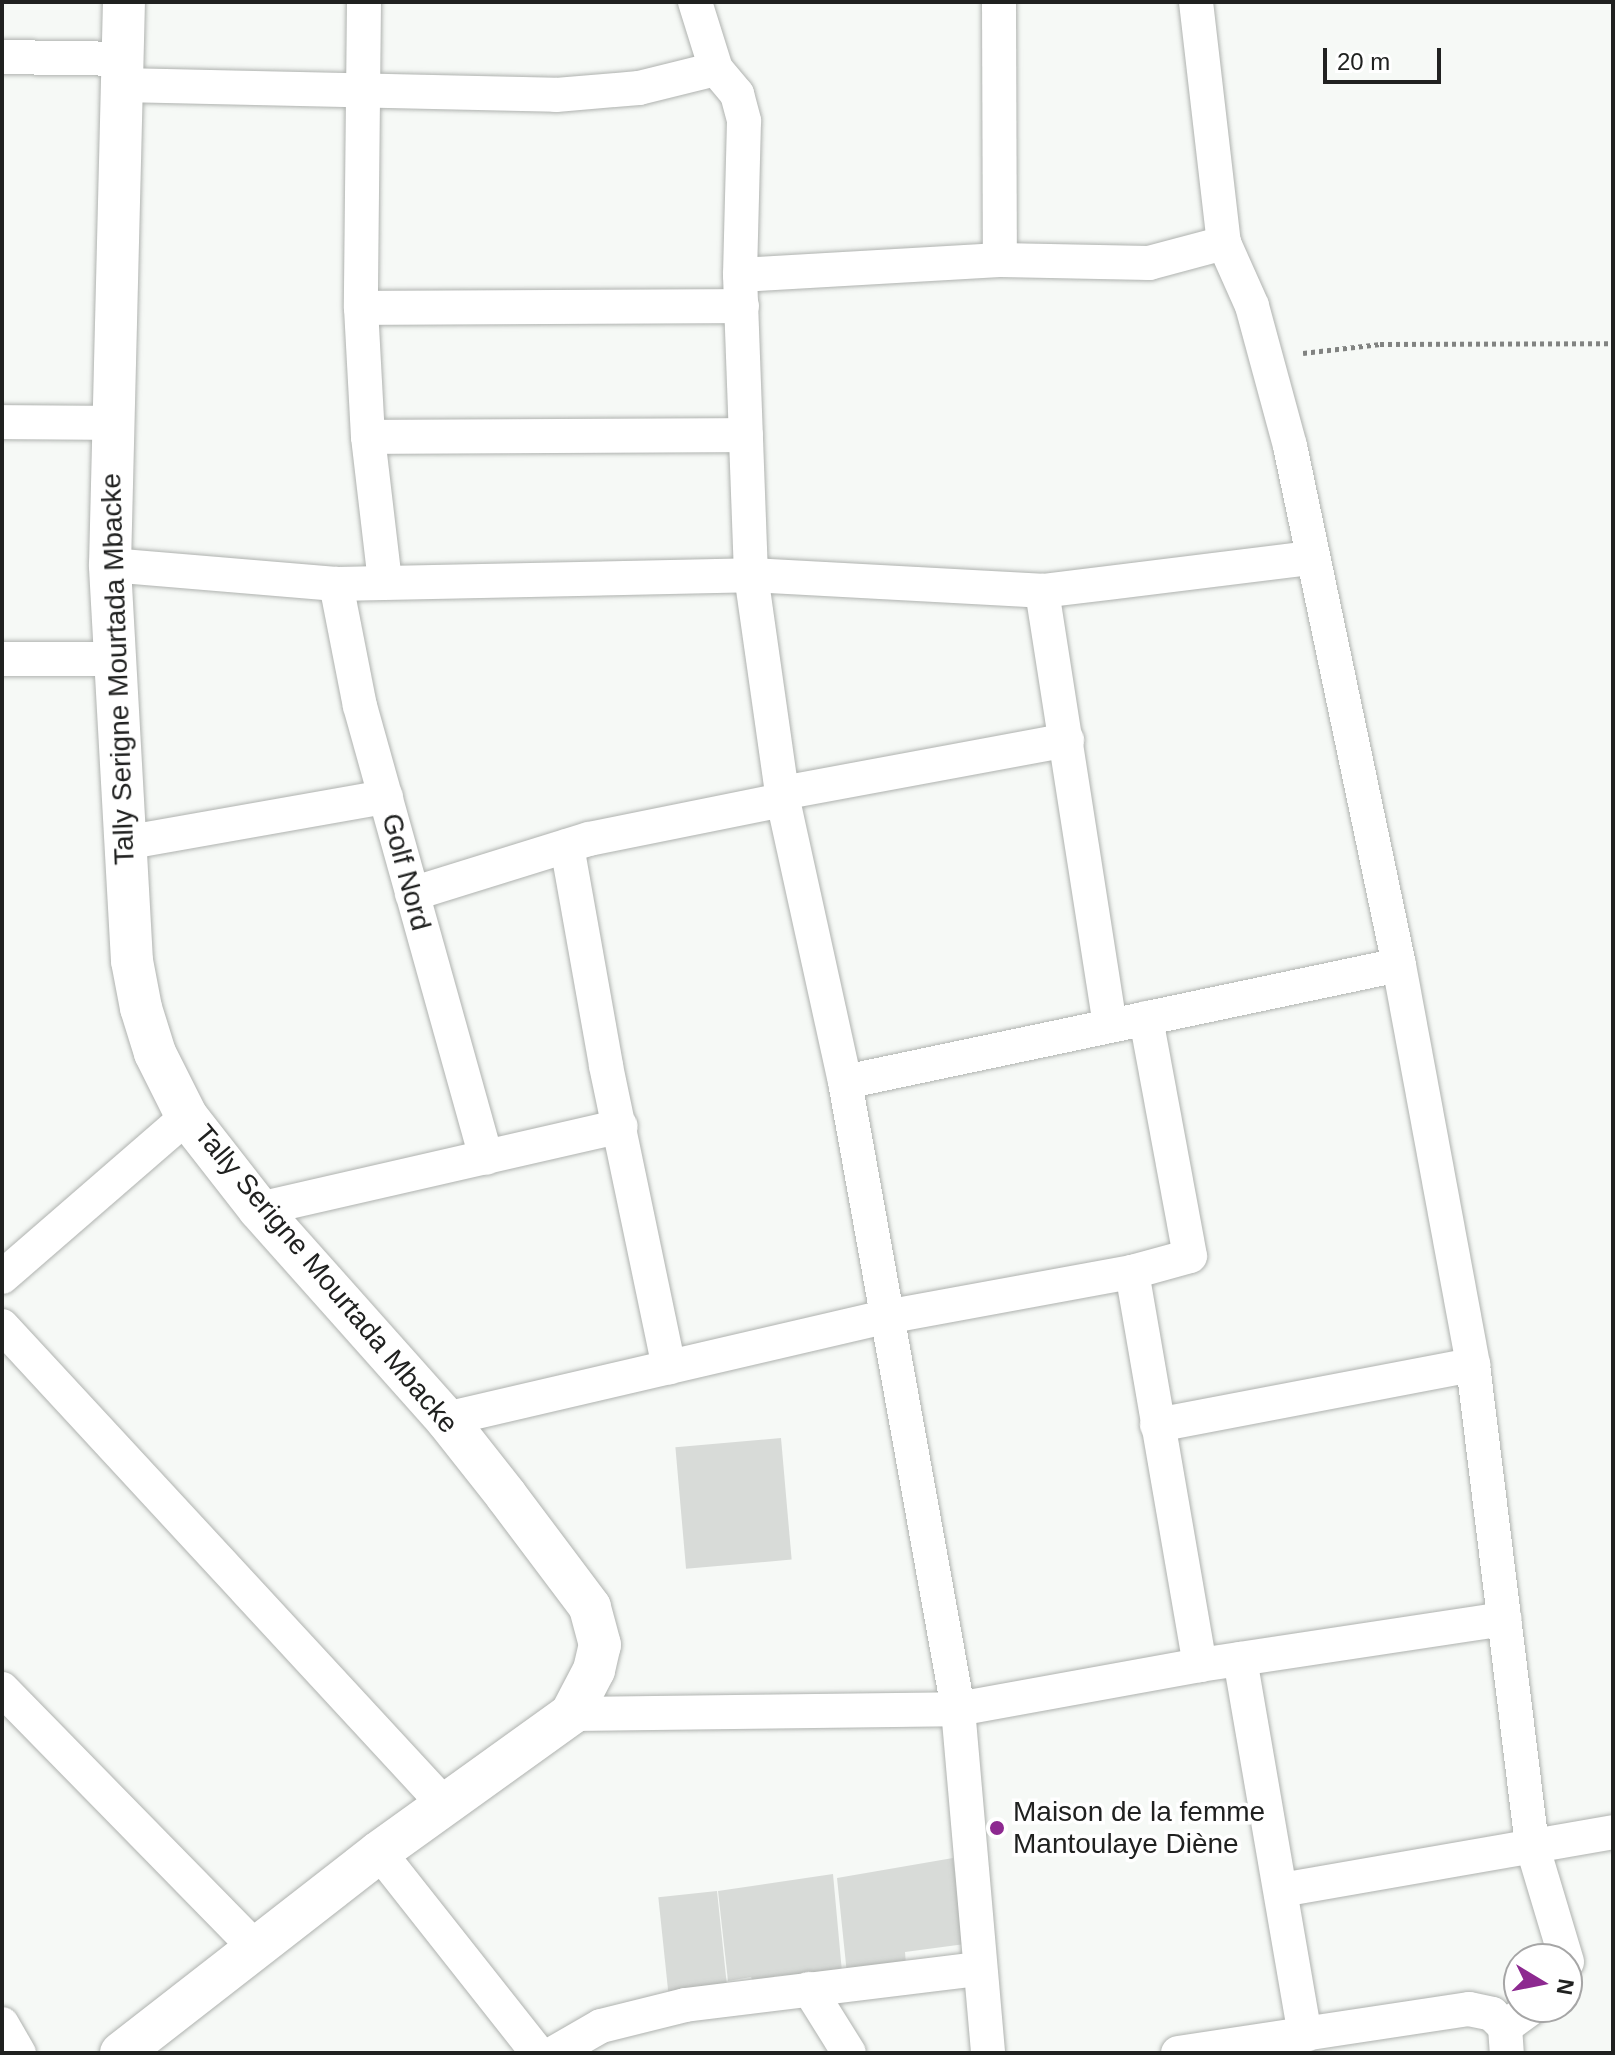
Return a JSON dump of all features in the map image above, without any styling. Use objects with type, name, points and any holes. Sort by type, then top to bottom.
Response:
[{"type":"street","name":"Tally Serigne Mourtada Mbacke","points":[[121,2053],[379,1852],[571,1714],[599,1656],[595,1618],[446,1419],[259,1209],[187,1117],[155,1053],[141,1008],[132,961],[112,659],[110,565],[110,423],[124,2]]},
{"type":"street","points":[[364,2],[367,87],[361,308],[368,437],[385,581]]},
{"type":"street","points":[[695,2],[716,69],[737,94],[744,121],[741,290],[751,575],[782,796],[845,1082],[958,1709],[988,2053]]},
{"type":"street","points":[[999,2],[1000,260]]},
{"type":"street","points":[[1196,2],[1224,243],[1268,357],[1399,965],[1473,1365],[1532,1845],[1561,1943]]},
{"type":"street","points":[[2,57],[122,72],[556,95],[639,88],[716,69]]},
{"type":"street","points":[[361,308],[741,290],[1000,260],[1149,263],[1224,243]]},
{"type":"street","points":[[2,422],[110,423]]},
{"type":"street","points":[[368,437],[746,435]]},
{"type":"street","points":[[110,565],[336,584],[751,575],[1042,591],[1311,558]]},
{"type":"street","name":"Golf Nord","points":[[336,584],[360,706],[486,1158]]},
{"type":"street","points":[[1042,591],[1110,1024]]},
{"type":"street","points":[[2,659],[112,659]]},
{"type":"street","points":[[412,894],[567,846],[782,796],[1067,740]]},
{"type":"street","points":[[124,843],[386,797]]},
{"type":"street","points":[[567,846],[669,1367]]},
{"type":"street","points":[[845,1082],[1399,965]]},
{"type":"street","points":[[446,1419],[886,1317],[1132,1272],[1184,1259],[1192,1249],[1146,1018]]},
{"type":"street","points":[[2,1277],[187,1117]]},
{"type":"street","points":[[259,1209],[621,1126]]},
{"type":"street","points":[[1132,1272],[1200,1665]]},
{"type":"street","points":[[2,1326],[445,1805]]},
{"type":"street","points":[[1157,1425],[1473,1365]]},
{"type":"street","points":[[571,1714],[958,1709],[1200,1665],[1505,1619]]},
{"type":"street","points":[[1240,1659],[1305,2035]]},
{"type":"street","points":[[2,1689],[255,1947]]},
{"type":"street","points":[[1281,1890],[1613,1832]]},
{"type":"street","points":[[379,1852],[538,2053]]},
{"type":"street","points":[[554,2053],[601,2026],[644,2013],[979,1969]]},
{"type":"street","points":[[809,1989],[849,2053]]},
{"type":"street","points":[[1178,2053],[1469,2009],[1492,2014],[1506,2040],[1520,2023]]},
{"type":"street","points":[[2,2024],[19,2053]]},
{"type":"path","points":[[1268,357],[1380,344],[1613,343]]},
{"type":"building","points":[[781,1438],[792,1560],[686,1569],[675,1447]]},
{"type":"building","points":[[953,1858],[965,1944],[905,1952],[906,1964],[847,1974],[837,1878]]},
{"type":"building","points":[[833,1874],[842,1972],[774,1976],[774,1983],[753,1982],[751,1977],[728,1981],[718,1891]]},
{"type":"building","points":[[717,1891],[727,1988],[669,1995],[658,1897]]},
{"type":"place","name":"Maison de la femme Mantoulaye Diène","points":[[997,1828]]}]
